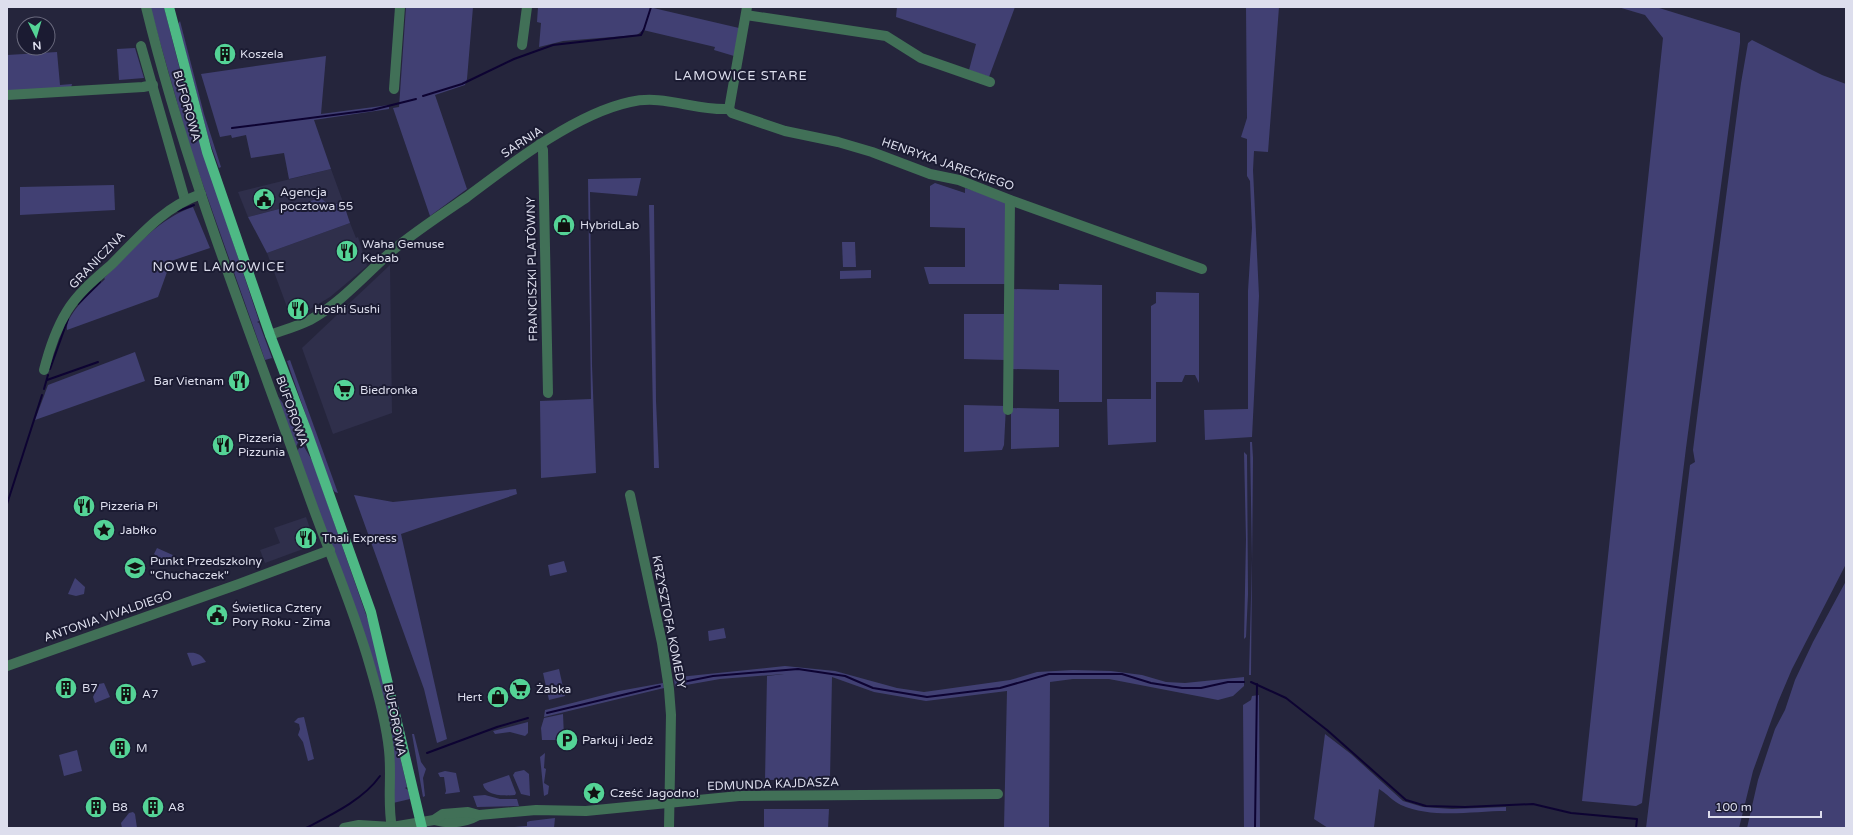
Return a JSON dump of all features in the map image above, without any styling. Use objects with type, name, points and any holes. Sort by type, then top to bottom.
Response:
[{"type":"main road","name":"BUFOROWA","points":[[169,7],[201,133],[270,335],[307,432],[371,612],[422,825]]},
{"type":"street","name":"BUFOROWA","points":[[146,7],[182,138],[201,194],[275,402],[358,624],[387,735],[390,770],[389,809],[392,828]]},
{"type":"street","points":[[394,89],[400,7]]},
{"type":"street","points":[[522,45],[527,7]]},
{"type":"street","points":[[729,109],[747,11],[886,36],[921,58],[990,82]]},
{"type":"street","points":[[141,46],[185,200]]},
{"type":"street","points":[[7,95],[143,87],[153,85]]},
{"type":"street","name":"SARNIA","points":[[270,335],[302,323],[318,315],[397,247],[540,144],[601,111],[639,100],[656,99],[712,110],[729,109]]},
{"type":"street","name":"HENRYKA JARECKIEGO","points":[[729,109],[732,113],[785,131],[838,142],[872,152],[930,174],[959,180],[1010,200],[1202,269]]},
{"type":"street","name":"FRANCISZKI PLATÓWNY","points":[[540,144],[543,150],[548,393]]},
{"type":"street","name":"GRANICZNA","points":[[44,370],[61,321],[83,291],[153,223],[185,200],[201,194]]},
{"type":"street","points":[[1008,410],[1010,200]]},
{"type":"street","name":"KRZYSZTOFA KOMEDY","points":[[630,495],[662,643],[669,688],[671,715],[669,828]]},
{"type":"street","name":"ANTONIA VIVALDIEGO","points":[[7,666],[330,550]]},
{"type":"street","name":"EDMUNDA KAJDASZA","points":[[344,828],[359,825],[392,828],[422,825],[434,820],[445,823],[471,820],[479,815],[536,810],[586,811],[739,796],[998,794]]},
{"type":"shaded area","points":[[150,7],[164,7],[193,121],[259,321],[257,322],[259,323],[272,358],[265,360],[190,148]]},
{"type":"shaded area","points":[[406,7],[473,7],[467,79],[465,85],[435,95],[467,189],[430,216],[393,108],[399,107]]},
{"type":"shaded area","points":[[538,7],[649,7],[739,28],[734,56],[714,50],[715,47],[643,30],[637,35],[563,41],[539,47],[541,23],[537,22]]},
{"type":"shaded area","points":[[897,7],[1015,7],[989,77],[969,70],[976,44],[896,17]]},
{"type":"shaded area","points":[[1246,7],[1279,7],[1268,152],[1254,151],[1253,170],[1259,296],[1252,437],[1205,440],[1204,410],[1248,409],[1248,291],[1252,228],[1250,181],[1247,176],[1247,139],[1241,137],[1247,118]]},
{"type":"shaded area","points":[[1618,7],[1656,7],[1740,33],[1740,43],[1686,448],[1642,803],[1636,806],[1582,801],[1663,38],[1645,15]]},
{"type":"shaded area","points":[[180,21],[204,114],[221,167],[219,168],[209,140],[178,24]]},
{"type":"shaded area","points":[[1752,40],[1822,75],[1846,84],[1846,564],[1792,669],[1778,702],[1753,771],[1739,828],[1646,828],[1690,465],[1695,462],[1693,450],[1741,83],[1748,43]]},
{"type":"shaded area","points":[[135,48],[144,78],[119,80],[117,49]]},
{"type":"shaded area","points":[[56,52],[60,85],[72,84],[71,88],[7,91],[7,55],[56,56]]},
{"type":"shaded area","points":[[326,56],[321,114],[389,105],[389,109],[314,120],[331,169],[289,179],[284,153],[251,158],[246,135],[232,138],[231,135],[220,137],[201,74]]},
{"type":"shaded area","points":[[331,169],[343,202],[330,206],[321,198],[248,217],[238,192]]},
{"type":"shaded area","points":[[641,178],[637,196],[590,192],[592,365],[596,473],[541,478],[540,401],[591,399],[588,179]]},
{"type":"shaded area","points":[[935,183],[965,193],[965,188],[1001,199],[1007,205],[1006,284],[929,284],[924,267],[965,267],[965,228],[930,227],[930,186]]},
{"type":"shaded area","points":[[114,185],[115,210],[20,215],[20,187]]},
{"type":"shaded area","points":[[321,198],[330,206],[343,202],[350,223],[267,253],[248,217]]},
{"type":"shaded area","points":[[649,205],[654,205],[656,401],[659,468],[654,468]]},
{"type":"shaded area","points":[[193,207],[210,248],[171,261],[158,297],[67,330],[68,324],[75,310],[105,279],[104,278],[145,237],[180,212]]},
{"type":"shaded area","points":[[350,223],[356,238],[358,237],[367,266],[330,297],[302,314],[293,317],[290,315],[267,253]]},
{"type":"shaded area","points":[[842,242],[855,242],[856,267],[843,267]]},
{"type":"shaded area","points":[[390,265],[392,413],[333,434],[302,348]]},
{"type":"shaded area","points":[[871,270],[871,278],[840,279],[840,271]]},
{"type":"shaded area","points":[[1059,284],[1102,285],[1102,402],[1059,402],[1059,370],[1012,369],[1012,289],[1059,290]]},
{"type":"shaded area","points":[[1156,292],[1199,293],[1199,383],[1195,375],[1185,375],[1182,382],[1156,382],[1156,442],[1108,445],[1107,399],[1151,399],[1151,306],[1156,303]]},
{"type":"shaded area","points":[[964,314],[1006,314],[1006,360],[964,359]]},
{"type":"shaded area","points":[[135,352],[145,381],[35,420],[48,385]]},
{"type":"shaded area","points":[[290,360],[338,493],[331,487],[287,361]]},
{"type":"shaded area","points":[[276,394],[287,409],[299,440],[296,447]]},
{"type":"shaded area","points":[[964,405],[1006,406],[1004,445],[1002,450],[964,452]]},
{"type":"shaded area","points":[[1011,408],[1059,409],[1059,447],[1011,449]]},
{"type":"shaded area","points":[[1250,442],[1252,442],[1253,458],[1251,675],[1249,675],[1252,559]]},
{"type":"shaded area","points":[[303,445],[313,462],[370,626],[407,787],[405,788],[408,790],[410,799],[393,803],[394,776],[360,621],[297,452],[300,446]]},
{"type":"shaded area","points":[[1244,452],[1247,455],[1248,594],[1246,637],[1244,639],[1246,539]]},
{"type":"shaded area","points":[[516,489],[517,494],[401,534],[447,739],[437,743],[424,689],[354,495],[393,502]]},
{"type":"shaded area","points":[[306,517],[314,540],[314,545],[265,563],[260,550],[280,543],[274,528]]},
{"type":"shaded area","points":[[157,548],[175,556],[171,563],[159,563],[157,556],[154,554]]},
{"type":"shaded area","points":[[564,561],[567,572],[550,576],[548,565]]},
{"type":"shaded area","points":[[75,578],[85,587],[84,594],[76,596],[68,594]]},
{"type":"shaded area","points":[[1846,581],[1846,828],[1747,828],[1758,780],[1775,729],[1785,710],[1795,680],[1813,642]]},
{"type":"shaded area","points":[[724,628],[726,638],[709,641],[708,631]]},
{"type":"shaded area","points":[[187,653],[198,654],[206,662],[192,666]]},
{"type":"shaded area","points":[[785,666],[835,671],[897,688],[924,692],[1010,680],[1037,672],[1073,670],[1111,671],[1142,675],[1166,682],[1185,683],[1244,677],[1244,686],[1233,696],[1218,700],[1109,679],[1073,679],[1050,682],[1049,828],[1004,828],[1007,691],[926,701],[874,692],[832,677],[830,779],[765,780],[767,676],[784,674],[720,679],[675,687],[674,679],[679,677]]},
{"type":"shaded area","points":[[559,669],[565,696],[549,700],[543,673]]},
{"type":"shaded area","points":[[104,683],[110,697],[95,703],[93,697],[99,684]]},
{"type":"shaded area","points":[[663,683],[664,688],[544,717],[545,710],[619,691]]},
{"type":"shaded area","points":[[1259,695],[1260,828],[1244,828],[1243,705],[1251,700],[1252,696]]},
{"type":"shaded area","points":[[563,714],[564,737],[567,737],[568,740],[542,740],[541,728],[544,718]]},
{"type":"shaded area","points":[[304,717],[314,759],[308,761],[303,742],[298,735],[300,729],[299,724],[294,722],[298,718]]},
{"type":"shaded area","points":[[528,722],[528,733],[525,736],[510,732],[495,734],[493,731]]},
{"type":"shaded area","points":[[412,734],[414,734],[421,762],[426,769],[423,778],[425,796],[423,797]]},
{"type":"shaded area","points":[[1325,734],[1351,754],[1403,801],[1423,807],[1452,809],[1506,807],[1506,811],[1453,813],[1426,812],[1401,805],[1379,789],[1374,827],[1328,828],[1314,819]]},
{"type":"shaded area","points":[[77,750],[82,771],[64,776],[59,755]]},
{"type":"shaded area","points":[[545,753],[544,768],[546,769],[544,783],[549,786],[548,794],[544,796],[540,757]]},
{"type":"shaded area","points":[[524,770],[529,774],[530,796],[521,794],[513,775],[515,772]]},
{"type":"shaded area","points":[[445,771],[456,773],[460,792],[445,794],[444,777],[440,777],[438,773]]},
{"type":"shaded area","points":[[509,775],[516,793],[515,795],[491,793],[484,788],[483,784]]},
{"type":"shaded area","points":[[485,795],[500,799],[517,799],[519,806],[477,807],[473,796]]},
{"type":"shaded area","points":[[764,809],[829,809],[828,828],[764,828]]},
{"type":"shaded area","points":[[133,812],[135,814],[137,828],[122,828],[121,823],[129,813]]},
{"type":"shaded area","points":[[555,818],[554,828],[503,828],[527,826],[527,822],[530,821]]},
{"type":"waterway","points":[[423,96],[462,84],[514,59],[553,45],[641,35],[651,7]]},
{"type":"waterway","points":[[232,128],[372,110],[416,99]]},
{"type":"waterway","points":[[178,211],[194,205]]},
{"type":"waterway","points":[[78,304],[100,282]]},
{"type":"waterway","points":[[50,369],[68,319]]},
{"type":"waterway","points":[[47,380],[98,362]]},
{"type":"waterway","points":[[44,389],[48,375]]},
{"type":"waterway","points":[[7,504],[42,395]]},
{"type":"waterway","points":[[678,683],[713,676],[798,669],[845,676],[873,688],[927,697],[1000,688],[1049,674],[1122,674],[1151,683],[1182,688],[1201,688],[1228,682],[1244,682]]},
{"type":"waterway","points":[[1251,682],[1286,698],[1327,730],[1406,800],[1426,806],[1465,807],[1533,804],[1571,813],[1637,819],[1636,828]]},
{"type":"waterway","points":[[1255,828],[1257,684]]},
{"type":"waterway","points":[[547,713],[660,686]]},
{"type":"waterway","points":[[427,753],[497,727],[528,718]]},
{"type":"waterway","points":[[306,828],[356,800],[373,785],[380,776]]},
{"type":"place","name":"Koszela","points":[[225,54]]},
{"type":"place","name":"Agencja pocztowa 55","points":[[264,199]]},
{"type":"place","name":"HybridLab","points":[[564,225]]},
{"type":"place","name":"Waha Gemuse Kebab","points":[[347,251]]},
{"type":"place","name":"Hoshi Sushi","points":[[298,309]]},
{"type":"place","name":"Bar Vietnam","points":[[239,381]]},
{"type":"place","name":"Biedronka","points":[[344,390]]},
{"type":"place","name":"Pizzeria Pizzunia","points":[[223,445]]},
{"type":"place","name":"Pizzeria Pi","points":[[84,506]]},
{"type":"place","name":"Jabłko","points":[[104,530]]},
{"type":"place","name":"Thali Express","points":[[306,538]]},
{"type":"place","name":"Punkt Przedszkolny \"Chuchaczek\"","points":[[135,568]]},
{"type":"place","name":"Świetlica Cztery Pory Roku - Zima","points":[[217,615]]},
{"type":"place","name":"B7","points":[[66,688]]},
{"type":"place","name":"Żabka","points":[[520,689]]},
{"type":"place","name":"A7","points":[[126,694]]},
{"type":"place","name":"Hert","points":[[498,697]]},
{"type":"place","name":"Parkuj i Jedź","points":[[567,740]]},
{"type":"place","name":"M","points":[[120,748]]},
{"type":"place","name":"Cześć Jagodno!","points":[[594,793]]},
{"type":"place","name":"B8","points":[[96,807]]},
{"type":"place","name":"A8","points":[[153,807]]},
{"type":"district","name":"LAMOWICE STARE","points":[[741,76]]},
{"type":"district","name":"NOWE LAMOWICE","points":[[219,267]]}]
